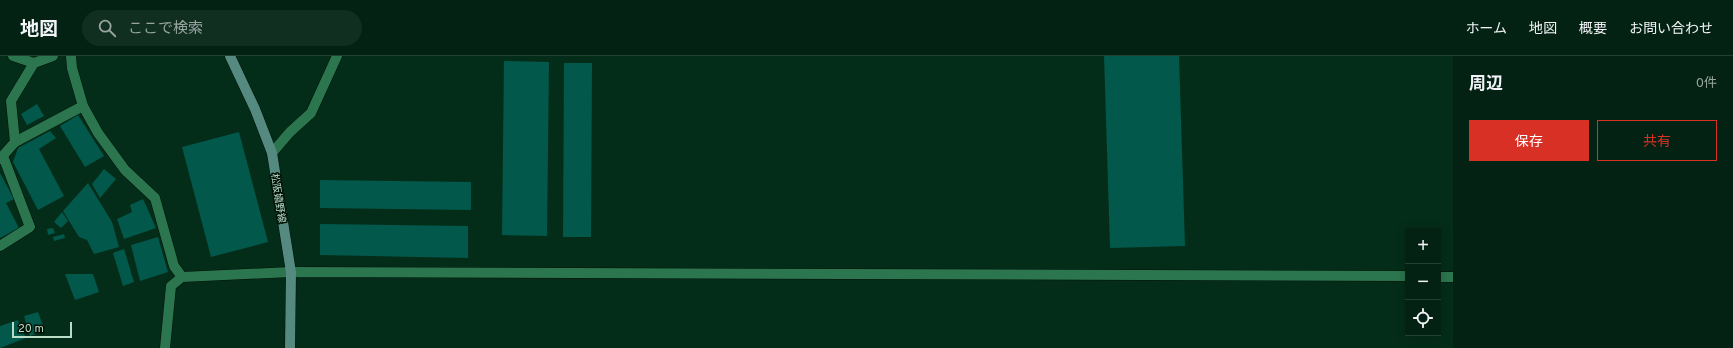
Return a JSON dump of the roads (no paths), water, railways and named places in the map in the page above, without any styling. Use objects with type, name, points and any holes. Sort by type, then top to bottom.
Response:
[{"type":"main road","name":"松阪嬉野線","points":[[230,56],[255,109],[272,153],[291,272],[290,348]]},
{"type":"street","points":[[13,56],[34,63]]},
{"type":"street","points":[[15,142],[11,101],[34,63],[53,56]]},
{"type":"street","points":[[71,56],[72,68],[83,106],[98,133],[125,170],[155,198],[174,266],[182,277]]},
{"type":"street","points":[[272,153],[290,132],[311,113],[337,56]]},
{"type":"street","points":[[0,246],[30,227],[1,157],[15,142],[83,106]]},
{"type":"street","points":[[165,348],[171,286],[182,277],[291,272],[1405,276]]},
{"type":"street","points":[[1441,277],[1453,277]]}]
